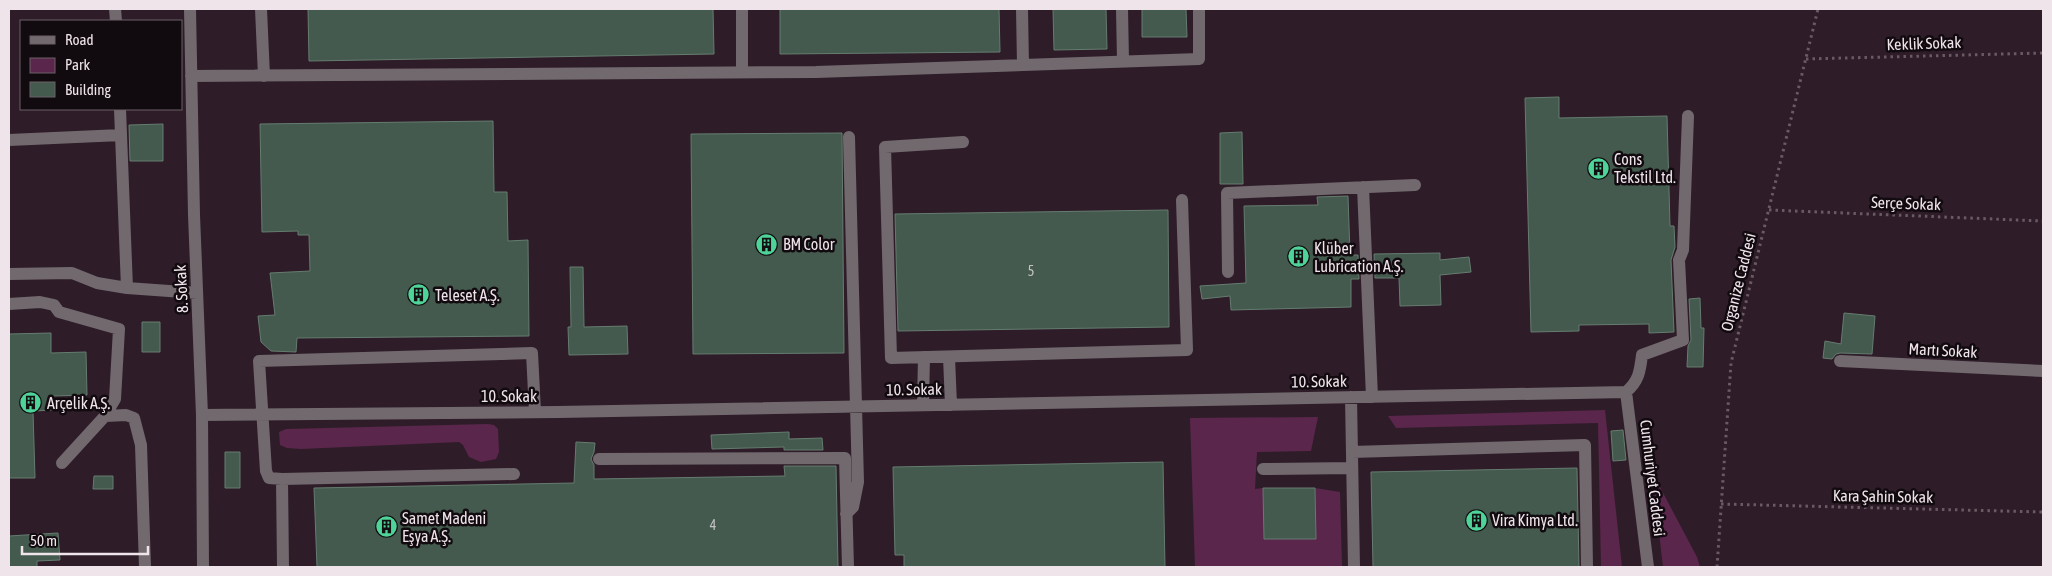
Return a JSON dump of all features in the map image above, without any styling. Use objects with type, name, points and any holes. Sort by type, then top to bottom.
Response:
[{"type":"street","name":"8. Sokak","points":[[190,9],[202,415],[203,567]]},
{"type":"street","points":[[261,9],[264,76]]},
{"type":"street","points":[[742,9],[742,72]]},
{"type":"street","points":[[1022,9],[1023,65]]},
{"type":"street","points":[[1122,9],[1122,61]]},
{"type":"street","points":[[191,76],[816,72],[1199,59],[1199,9]]},
{"type":"street","points":[[120,110],[127,288]]},
{"type":"street","points":[[1626,392],[1639,377],[1642,355],[1682,340],[1679,260],[1683,250],[1688,116]]},
{"type":"street","points":[[9,140],[121,135]]},
{"type":"street","points":[[846,514],[853,507],[858,482],[849,136]]},
{"type":"street","points":[[963,142],[885,147],[891,358],[1187,350],[1182,200]]},
{"type":"street","points":[[1228,272],[1227,193],[1415,185]]},
{"type":"street","points":[[1363,187],[1372,397]]},
{"type":"street","points":[[9,274],[72,272],[97,283],[127,288],[197,293]]},
{"type":"street","points":[[9,304],[40,302],[54,305],[59,312],[119,329],[115,399],[105,416],[62,462]]},
{"type":"street","points":[[514,474],[269,478],[266,471],[264,415],[259,361],[532,354],[535,412]]},
{"type":"street","points":[[949,356],[951,405]]},
{"type":"street","points":[[923,405],[924,357]]},
{"type":"street","name":"Martı Sokak","points":[[1840,361],[2043,371]]},
{"type":"street","name":"10. Sokak","points":[[202,415],[535,412],[1626,392]]},
{"type":"street","name":"Cumhuriyet Caddesi","points":[[1626,392],[1648,567]]},
{"type":"street","points":[[1351,397],[1354,567]]},
{"type":"street","points":[[105,416],[126,415],[134,418],[137,426],[141,446],[145,567]]},
{"type":"street","points":[[1352,452],[1585,445],[1586,567]]},
{"type":"street","points":[[599,460],[845,458],[848,567]]},
{"type":"street","points":[[1263,468],[1352,468]]},
{"type":"street","points":[[282,479],[283,567]]},
{"type":"path","name":"Organize Caddesi","points":[[1717,567],[1730,363],[1818,9]]},
{"type":"path","name":"Keklik Sokak","points":[[1806,59],[2043,53]]},
{"type":"path","name":"Serçe Sokak","points":[[1768,210],[2043,221]]},
{"type":"path","name":"Kara Şahin Sokak","points":[[1721,504],[2043,512]]},
{"type":"green space","points":[[1605,410],[1622,567],[1601,567],[1598,423],[1396,428],[1388,416]]},
{"type":"green space","points":[[1318,417],[1311,451],[1257,452],[1255,489],[1263,488],[1264,539],[1316,539],[1315,488],[1340,492],[1342,567],[1195,567],[1190,418]]},
{"type":"green space","points":[[494,425],[498,429],[499,452],[496,459],[481,462],[469,457],[463,445],[459,442],[301,449],[287,448],[280,445],[279,432],[286,429]]},
{"type":"green space","points":[[1652,472],[1697,557],[1700,567],[1663,567]]},
{"type":"building","points":[[308,9],[713,9],[714,54],[309,61]]},
{"type":"building","points":[[780,9],[999,9],[1000,52],[780,54]]},
{"type":"building","points":[[1053,9],[1106,9],[1107,49],[1054,50]]},
{"type":"building","points":[[1142,9],[1186,9],[1187,37],[1142,37]]},
{"type":"building","name":"Cons Tekstil Ltd.","points":[[1559,97],[1559,118],[1667,116],[1670,226],[1674,226],[1675,247],[1671,260],[1674,332],[1649,333],[1649,324],[1579,325],[1579,331],[1531,332],[1525,98]]},
{"type":"building","points":[[493,121],[494,192],[507,192],[508,241],[528,240],[529,336],[297,338],[296,352],[271,351],[261,342],[258,316],[275,315],[270,273],[310,271],[309,235],[298,235],[298,231],[262,232],[260,124]]},
{"type":"building","points":[[163,124],[163,161],[130,161],[129,125]]},
{"type":"building","points":[[1242,132],[1243,184],[1220,184],[1220,133]]},
{"type":"building","name":"BM Color","points":[[842,133],[844,353],[693,354],[691,134]]},
{"type":"building","name":"Klüber Lubrication A.Ş.","points":[[1348,196],[1350,255],[1358,255],[1359,279],[1351,279],[1351,307],[1231,310],[1230,296],[1202,299],[1200,286],[1246,283],[1244,206],[1318,205],[1317,197]]},
{"type":"building","points":[[1168,210],[1169,327],[898,331],[895,214]]},
{"type":"building","points":[[1440,253],[1440,260],[1469,257],[1471,272],[1440,275],[1441,305],[1400,306],[1399,278],[1375,278],[1374,254]]},
{"type":"building","points":[[570,267],[583,267],[584,327],[627,326],[628,354],[569,355],[568,327],[571,327]]},
{"type":"building","points":[[1700,298],[1701,328],[1704,328],[1703,367],[1687,367],[1688,346],[1691,340],[1689,299]]},
{"type":"building","points":[[1844,313],[1875,316],[1872,354],[1840,353],[1836,354],[1832,359],[1823,358],[1825,341],[1841,344]]},
{"type":"building","points":[[142,322],[160,322],[160,352],[142,352]]},
{"type":"building","name":"Arçelik A.Ş.","points":[[51,333],[51,353],[86,352],[87,395],[53,396],[53,410],[33,411],[35,478],[9,478],[9,334]]},
{"type":"building","points":[[1623,430],[1626,460],[1613,461],[1611,431]]},
{"type":"building","points":[[789,432],[789,439],[822,438],[823,450],[784,450],[784,447],[712,449],[711,435]]},
{"type":"building","points":[[576,442],[595,443],[591,459],[594,465],[594,479],[785,476],[784,466],[836,466],[838,567],[317,567],[314,488],[574,483]]},
{"type":"building","points":[[225,452],[240,452],[240,488],[225,488]]},
{"type":"building","points":[[1163,462],[1165,567],[904,567],[904,555],[895,555],[893,467]]},
{"type":"building","name":"Vira Kimya Ltd.","points":[[1577,468],[1579,567],[1373,567],[1371,472]]},
{"type":"building","points":[[94,476],[113,476],[113,489],[93,489]]},
{"type":"building","points":[[1263,488],[1315,488],[1316,539],[1264,539]]},
{"type":"building","points":[[58,533],[60,560],[37,561],[37,567],[9,567],[9,536]]},
{"type":"place","name":"Cons Tekstil Ltd.","points":[[1598,168]]},
{"type":"place","name":"BM Color","points":[[767,244]]},
{"type":"place","name":"Klüber Lubrication A.Ş.","points":[[1298,257]]},
{"type":"place","name":"Teleset A.Ş.","points":[[419,295]]},
{"type":"place","name":"Arçelik A.Ş.","points":[[31,403]]},
{"type":"place","name":"Vira Kimya Ltd.","points":[[1476,520]]},
{"type":"place","name":"Samet Madeni Eşya A.Ş.","points":[[386,527]]}]
